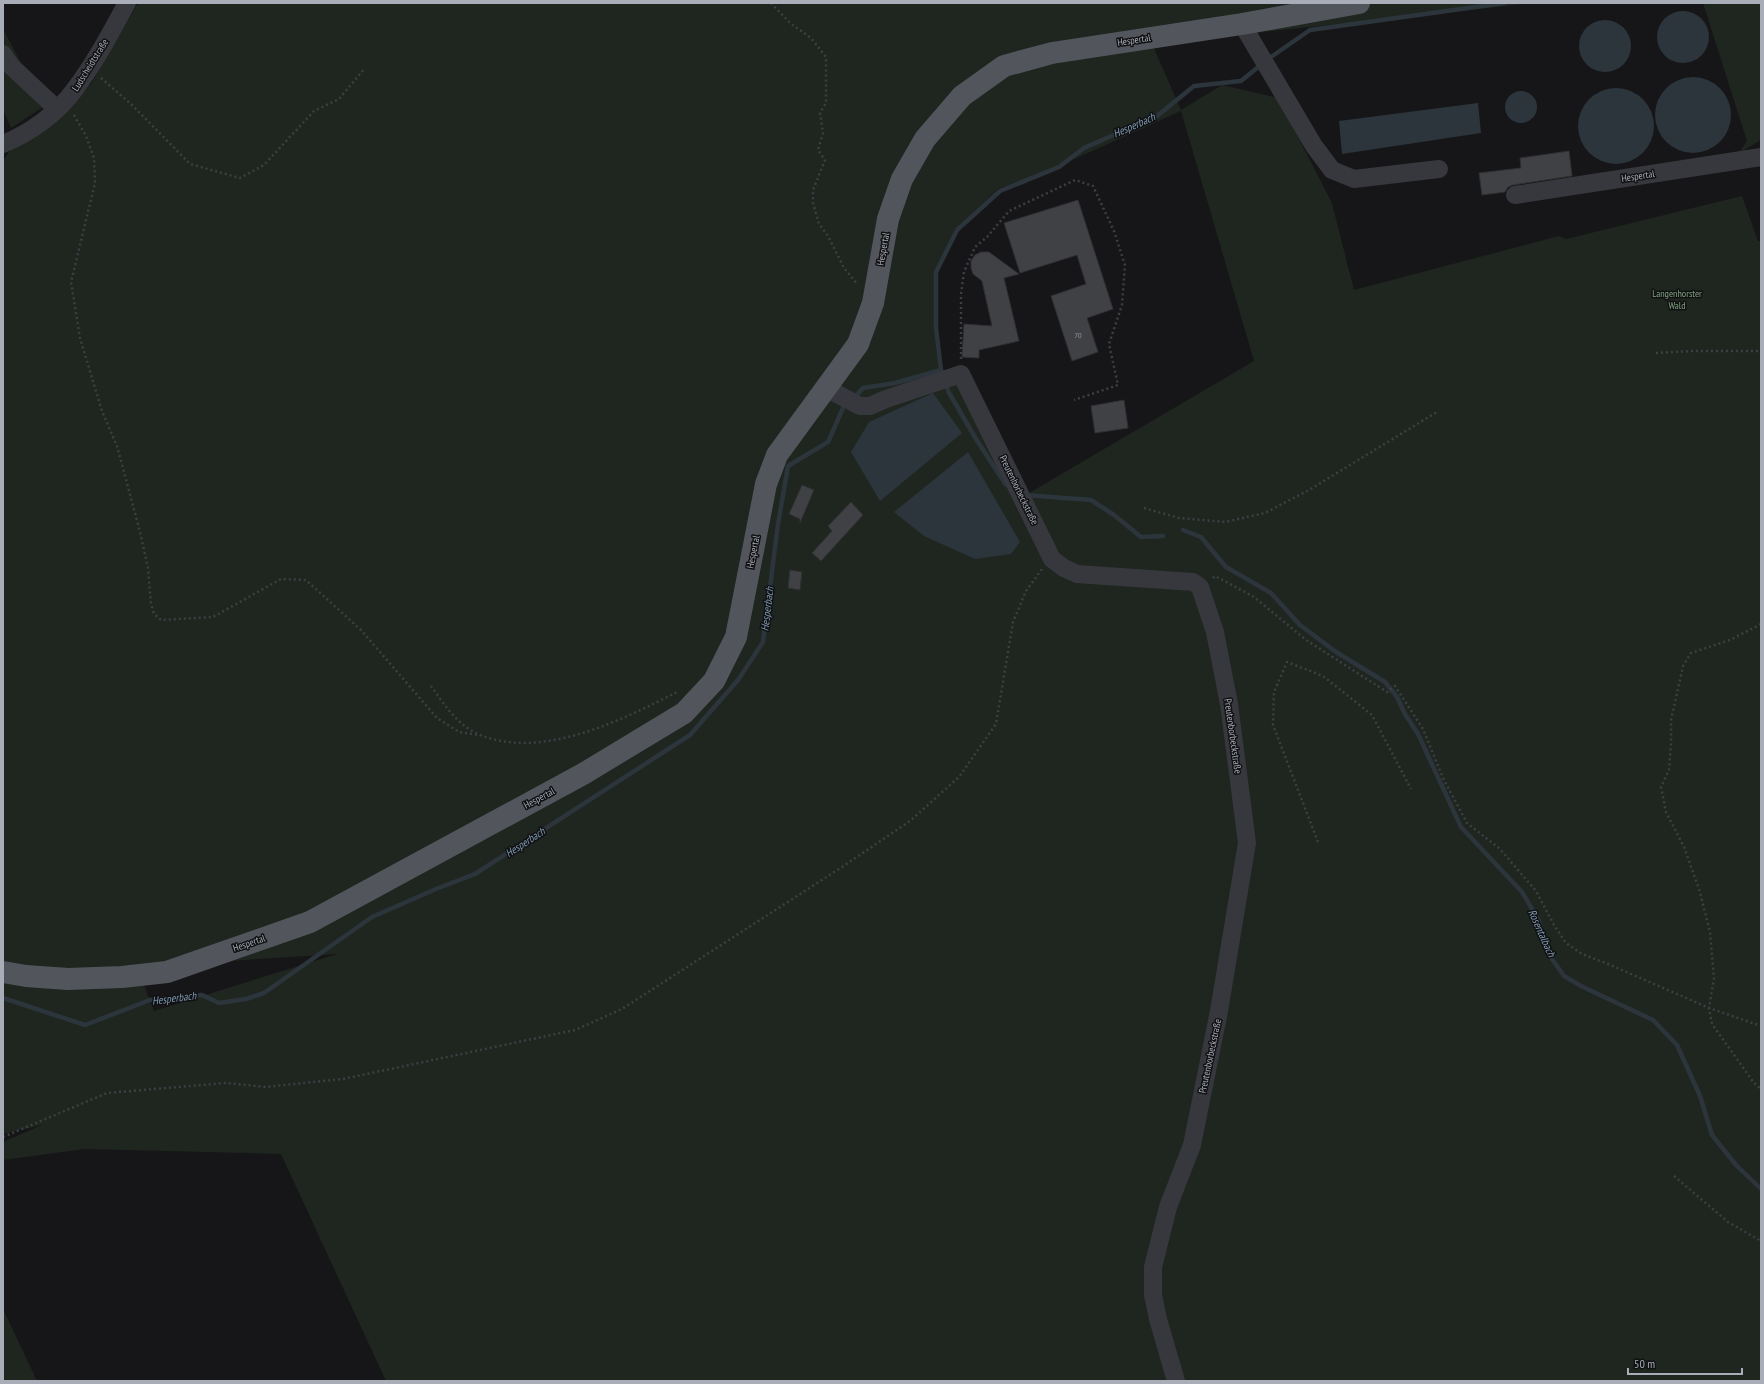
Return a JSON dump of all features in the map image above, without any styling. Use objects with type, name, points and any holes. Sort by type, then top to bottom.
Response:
[{"type":"main road","name":"Hespertal","points":[[3,972],[26,976],[68,979],[122,977],[167,972],[310,922],[583,774],[684,713],[714,681],[736,638],[766,484],[777,455],[858,344],[873,303],[888,219],[902,179],[925,139],[962,96],[1004,66],[1052,53],[1242,24],[1359,3]]},
{"type":"street","name":"Ludscheidtstraße","points":[[3,144],[12,141],[42,121],[60,106],[75,90],[128,3]]},
{"type":"street","points":[[1242,24],[1314,146],[1332,170],[1354,179],[1439,169]]},
{"type":"street","points":[[3,54],[11,66],[60,106]]},
{"type":"street","name":"Hespertal","points":[[1515,195],[1761,157]]},
{"type":"street","points":[[826,388],[860,406],[870,406],[886,399],[949,378]]},
{"type":"street","name":"Preutenborbeckstraße","points":[[949,378],[1021,494],[1052,559]]},
{"type":"street","points":[[1052,559],[1064,568],[1077,574],[1171,579],[1193,582],[1200,587]]},
{"type":"street","name":"Preutenborbeckstraße","points":[[1176,1381],[1158,1319],[1153,1295],[1153,1267],[1168,1207],[1192,1144],[1219,1012],[1247,843],[1229,704],[1215,632],[1200,587]]},
{"type":"path","points":[[771,3],[790,23],[811,38],[826,57],[826,103],[820,113],[823,133],[818,150],[825,160],[813,190],[813,203],[819,224],[828,236],[844,268],[873,303]]},
{"type":"path","points":[[89,68],[131,104],[190,164],[240,178],[264,165],[314,111],[339,99],[365,68]]},
{"type":"path","points":[[60,106],[76,118],[86,136],[94,158],[95,183],[72,282],[80,338],[102,411],[117,446],[140,532],[148,568],[151,604],[154,614],[161,620],[213,616],[281,579],[306,580],[362,630],[437,718],[459,732],[479,734],[507,742],[538,742],[568,737],[638,712],[678,692],[683,687]]},
{"type":"path","points":[[949,378],[964,272],[975,248],[1009,211],[1075,180],[1093,186],[1114,231],[1125,265],[1122,306],[1109,344],[1118,385],[1074,400]]},
{"type":"path","points":[[1656,353],[1692,351],[1761,352]]},
{"type":"path","points":[[1144,508],[1179,518],[1225,522],[1265,513],[1309,490],[1437,412]]},
{"type":"path","points":[[3,1137],[107,1093],[225,1083],[265,1087],[343,1079],[575,1030],[622,1009],[842,867],[910,821],[960,777],[996,724],[1013,622],[1026,591],[1037,575],[1052,559]]},
{"type":"path","points":[[1200,587],[1201,588],[1215,576],[1254,597],[1306,640],[1387,692],[1395,686],[1423,729],[1444,780],[1467,823],[1500,849],[1536,891],[1554,925],[1566,942],[1582,954],[1709,1008],[1761,1026]]},
{"type":"path","points":[[1761,624],[1730,640],[1691,652],[1683,666],[1671,720],[1669,770],[1662,787],[1666,812],[1684,847],[1699,889],[1710,932],[1714,978],[1709,1008],[1712,1024],[1754,1083],[1761,1089]]},
{"type":"path","points":[[1318,842],[1273,725],[1274,692],[1287,662],[1323,676],[1372,715],[1411,789]]},
{"type":"path","points":[[431,686],[452,716],[479,734]]},
{"type":"path","points":[[1674,1176],[1728,1222],[1761,1241]]},
{"type":"green space","name":"Langenhorster Wald","points":[[138,3],[1532,3],[1245,34],[1067,49],[1014,66],[960,89],[906,174],[885,228],[874,296],[855,349],[879,297],[886,273],[893,229],[910,175],[963,91],[1015,70],[1063,57],[1153,46],[1181,110],[1222,85],[1278,98],[1332,203],[1354,290],[1559,236],[1566,239],[1742,196],[1758,241],[1761,241],[1761,1381],[386,1381],[281,1154],[85,1149],[3,1160],[3,1142],[42,1125],[3,1134],[3,981],[68,988],[144,985],[154,1011],[337,954],[73,971],[19,966],[3,962],[3,161],[10,150],[51,123],[91,84]],"holes":[[[1181,111],[1254,361],[1024,496],[1052,557],[1064,567],[1078,573],[1176,579],[1078,576],[1063,569],[1050,559],[960,375],[938,384],[893,397],[943,379],[938,361],[934,329],[934,271],[955,229],[998,189],[1059,166]],[[837,396],[860,405],[885,400],[871,407],[859,407]]]},
{"type":"green space","points":[[1703,3],[1761,3],[1761,140],[1739,153],[1747,141]]},
{"type":"green space","points":[[3,29],[27,74],[3,49]]},
{"type":"green space","points":[[3,62],[43,107],[11,128],[3,109]]},
{"type":"green space","points":[[3,1309],[37,1381],[3,1381]]},
{"type":"shaded area","points":[[1678,11],[1688,11],[1702,18],[1709,32],[1709,42],[1702,56],[1688,63],[1678,63],[1668,59],[1661,52],[1657,42],[1657,32],[1661,22],[1668,15]]},
{"type":"shaded area","points":[[1600,20],[1610,20],[1624,27],[1631,41],[1631,51],[1624,65],[1610,72],[1600,72],[1590,68],[1583,61],[1579,51],[1579,41],[1583,31],[1590,24]]},
{"type":"shaded area","points":[[1693,77],[1707,80],[1720,88],[1728,101],[1731,115],[1728,129],[1720,142],[1707,150],[1693,153],[1679,150],[1666,142],[1658,129],[1655,115],[1658,101],[1666,88],[1679,80]]},
{"type":"shaded area","points":[[1616,88],[1630,91],[1643,99],[1651,112],[1654,126],[1651,140],[1643,153],[1630,161],[1616,164],[1602,161],[1589,153],[1581,140],[1578,126],[1581,112],[1589,99],[1602,91]]},
{"type":"shaded area","points":[[1518,91],[1524,91],[1533,95],[1537,107],[1533,119],[1524,123],[1518,123],[1509,119],[1505,110],[1505,104],[1509,95]]},
{"type":"shaded area","points":[[1478,103],[1481,133],[1342,154],[1339,121]]},
{"type":"shaded area","points":[[933,393],[962,433],[880,501],[851,452],[869,422]]},
{"type":"shaded area","points":[[968,452],[1020,542],[1011,554],[975,559],[924,536],[894,512]]},
{"type":"building","points":[[1569,151],[1572,176],[1513,185],[1508,187],[1505,192],[1482,195],[1479,173],[1521,168],[1520,158]]},
{"type":"building","points":[[1078,200],[1113,309],[1087,318],[1098,352],[1072,361],[1051,296],[1086,284],[1077,255],[1020,273],[1004,223]]},
{"type":"building","points":[[981,252],[989,252],[1019,274],[1004,278],[1019,341],[979,350],[979,358],[962,357],[964,324],[992,326],[982,281],[973,274],[971,268],[971,261],[975,255]]},
{"type":"building","points":[[1124,400],[1128,428],[1095,433],[1091,406]]},
{"type":"building","points":[[802,485],[814,490],[800,523],[800,519],[789,514]]},
{"type":"building","points":[[851,502],[863,515],[821,561],[812,553],[832,531],[828,526]]},
{"type":"building","points":[[790,570],[802,572],[800,590],[788,588]]},
{"type":"waterway","name":"Hesperbach","points":[[1268,59],[1310,30],[1504,3]]},
{"type":"waterway","name":"Hesperbach","points":[[941,370],[936,328],[936,272],[957,230],[1000,191],[1059,167],[1084,148],[1157,116],[1194,86],[1241,81],[1262,64]]},
{"type":"waterway","points":[[854,398],[863,388],[895,383],[941,370],[942,372]]},
{"type":"waterway","points":[[946,383],[948,391],[976,439],[1006,485]]},
{"type":"waterway","name":"Hesperbach","points":[[3,998],[85,1025],[150,1000],[202,995],[219,1003],[246,999],[264,993],[372,917],[475,874],[690,735],[738,680],[763,642],[778,524],[788,466],[828,442],[843,408]]},
{"type":"waterway","points":[[1025,495],[1091,500],[1114,515],[1141,537],[1163,536]]},
{"type":"waterway","name":"Rosentalbach","points":[[1183,530],[1201,537],[1226,567],[1271,593],[1300,625],[1336,652],[1385,682],[1397,697],[1405,714],[1418,734],[1461,827],[1522,892],[1539,921],[1547,952],[1564,976],[1581,986],[1653,1020],[1677,1045],[1700,1096],[1712,1135],[1736,1165],[1761,1189]]}]
